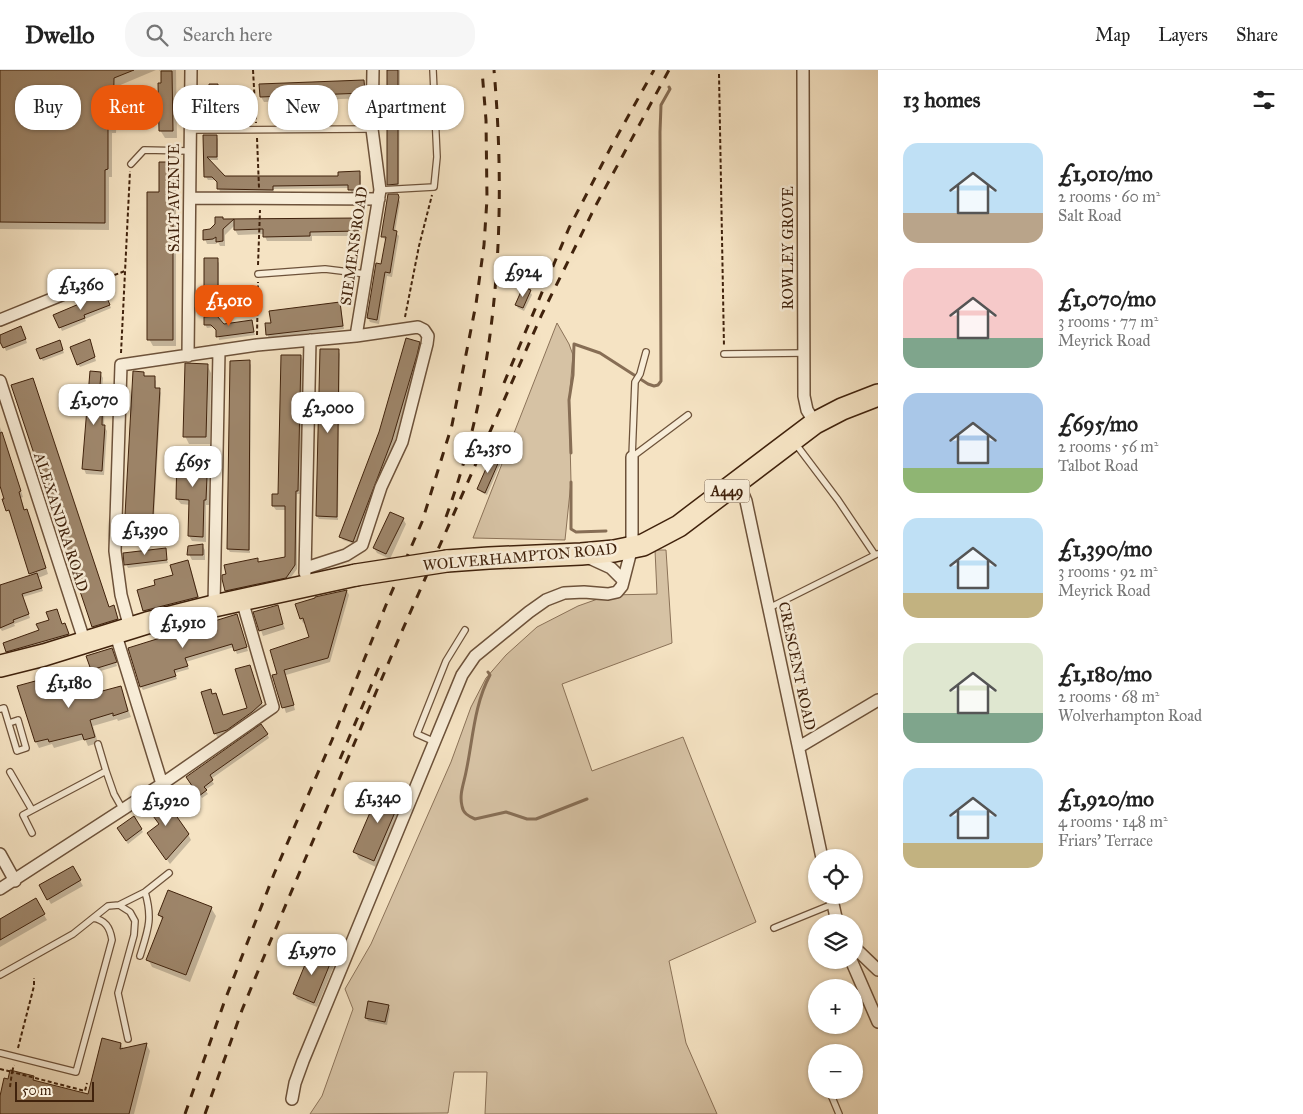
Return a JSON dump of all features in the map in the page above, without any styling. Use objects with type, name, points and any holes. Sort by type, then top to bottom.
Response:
[{"type":"highway","name":"A449","points":[[632,547],[657,539],[679,526],[815,424],[878,395]]},
{"type":"highway","name":"WOLVERHAMPTON ROAD","points":[[2,660],[85,643],[122,630],[242,600],[305,577],[356,575],[447,561],[581,554],[632,547]]},
{"type":"street","name":"SALT AVENUE","points":[[191,70],[191,85]]},
{"type":"street","name":"SIEMENS ROAD","points":[[373,70],[373,85]]},
{"type":"street","name":"ROWLEY GROVE","points":[[803,70],[805,404],[815,424]]},
{"type":"street","name":"SALT AVENUE","points":[[188,356],[190,130]]},
{"type":"street","name":"SIEMENS ROAD","points":[[356,336],[380,194],[372,130]]},
{"type":"street","points":[[190,198],[380,194]]},
{"type":"street","points":[[0,320],[69,292]]},
{"type":"street","points":[[162,784],[122,630],[115,541],[121,366],[257,345],[310,340],[356,336],[418,327],[424,330],[428,336],[427,344],[402,442],[381,486],[362,545],[305,577],[310,340]]},
{"type":"street","points":[[214,606],[219,351]]},
{"type":"street","name":"ALEXANDRA ROAD","points":[[0,381],[85,643]]},
{"type":"street","points":[[292,1099],[295,1083],[303,1061],[462,675],[475,656],[528,612],[546,600],[564,593],[608,594],[617,592],[622,586],[632,547],[632,457]]},
{"type":"street","name":"CRESCENT ROAD","points":[[738,482],[746,501],[820,849]]},
{"type":"street","points":[[581,554],[611,568],[623,580]]},
{"type":"street","points":[[0,890],[162,784],[273,707],[242,600]]},
{"type":"street","points":[[799,747],[878,700]]},
{"type":"street","points":[[0,854],[15,881]]},
{"type":"street","points":[[863,956],[875,967]]},
{"type":"street","points":[[855,969],[878,1022]]},
{"type":"lane","points":[[380,194],[434,187],[437,157],[433,70]]},
{"type":"lane","points":[[258,130],[348,129]]},
{"type":"lane","points":[[131,164],[144,150],[190,151]]},
{"type":"lane","points":[[258,274],[325,269],[366,274]]},
{"type":"lane","points":[[632,457],[635,382],[640,374],[646,352]]},
{"type":"lane","points":[[724,354],[804,353]]},
{"type":"lane","points":[[632,457],[688,414]]},
{"type":"lane","points":[[769,608],[877,554],[792,440]]},
{"type":"lane","points":[[435,742],[417,734],[446,662],[465,630]]},
{"type":"lane","points":[[0,709],[4,708],[17,751],[26,748],[18,720],[10,723]]},
{"type":"lane","points":[[98,744],[114,794],[123,810]]},
{"type":"lane","points":[[10,772],[32,810]]},
{"type":"lane","points":[[32,833],[22,815],[106,772]]},
{"type":"lane","points":[[0,975],[72,934],[108,906],[119,905],[145,892],[169,873]]},
{"type":"lane","points":[[140,956],[150,924],[149,905],[145,892]]},
{"type":"lane","points":[[774,928],[824,904]]},
{"type":"lane","points":[[119,905],[130,912],[135,921],[134,934],[118,993],[128,1039]]},
{"type":"lane","points":[[0,1053],[76,1072],[112,940],[110,929],[101,919],[93,918]]},
{"type":"lane","points":[[856,972],[875,967]]},
{"type":"lane","points":[[833,1099],[839,1114]]},
{"type":"path","points":[[719,74],[724,354]]},
{"type":"path","points":[[121,366],[131,164]]},
{"type":"path","points":[[403,329],[419,246],[434,187]]},
{"type":"path","points":[[69,292],[125,271]]},
{"type":"path","points":[[17,1053],[34,986],[34,978]]},
{"type":"path","points":[[10,1087],[14,1063]]},
{"type":"path","points":[[0,1069],[85,1091],[87,1083]]},
{"type":"shaded area","points":[[557,323],[573,355],[569,400],[571,482],[565,540],[473,538]]},
{"type":"shaded area","points":[[655,550],[666,550],[672,643],[562,684],[592,771],[683,737],[756,922],[669,961],[686,1043],[717,1114],[485,1114],[487,1072],[454,1072],[448,1113],[310,1114],[322,1096],[353,1009],[345,989],[371,944],[451,762],[471,707],[486,678],[506,655],[537,627],[578,606],[609,595],[657,594]]},
{"type":"building","points":[[0,70],[134,70],[114,78],[114,85],[91,85],[91,130],[108,130],[108,169],[105,170],[105,223],[0,222]]},
{"type":"building","points":[[387,70],[398,70],[398,85],[387,85]]},
{"type":"building","points":[[161,71],[172,71],[173,131],[159,131],[163,130],[163,85],[158,85],[158,83],[161,83]]},
{"type":"building","points":[[364,80],[364,85],[348,85],[348,94],[338,94],[338,85],[268,85],[268,97],[260,97],[259,84]]},
{"type":"building","points":[[387,130],[398,130],[398,184],[387,185]]},
{"type":"building","points":[[203,135],[217,135],[217,157],[207,157],[225,176],[338,176],[338,172],[360,171],[360,190],[348,190],[348,185],[273,186],[273,190],[217,189],[217,182],[212,177],[204,177]]},
{"type":"building","points":[[159,162],[173,162],[173,340],[147,340],[147,192],[159,192]]},
{"type":"building","points":[[388,194],[398,194],[399,197],[393,230],[397,231],[390,273],[385,272],[377,320],[367,318],[376,263],[381,264],[386,237],[381,237]]},
{"type":"building","points":[[215,217],[223,217],[223,219],[359,218],[359,231],[310,232],[310,236],[263,237],[263,229],[234,230],[234,219],[223,229],[223,241],[216,242],[216,237],[203,240],[203,230],[210,229],[215,224]]},
{"type":"building","points":[[204,258],[218,258],[218,300],[204,300]]},
{"type":"building","points":[[523,287],[531,290],[523,308],[515,305]]},
{"type":"building","points":[[105,293],[110,305],[84,315],[85,318],[59,328],[53,315]]},
{"type":"building","points":[[340,302],[343,326],[266,335],[265,323],[271,323],[269,311]]},
{"type":"building","points":[[217,316],[224,324],[252,320],[254,332],[216,337],[216,330],[211,325],[204,325],[204,317]]},
{"type":"building","points":[[21,326],[26,339],[3,348],[0,342],[0,335]]},
{"type":"building","points":[[406,338],[420,342],[417,355],[392,440],[353,542],[339,537],[379,432]]},
{"type":"building","points":[[90,339],[95,357],[77,365],[70,347]]},
{"type":"building","points":[[60,340],[63,350],[40,359],[36,349]]},
{"type":"building","points":[[320,349],[339,349],[337,517],[316,516]]},
{"type":"building","points":[[281,355],[301,355],[295,565],[286,578],[225,591],[222,579],[222,575],[226,574],[224,565],[258,558],[258,562],[285,557],[285,506],[272,506],[272,494],[278,494]]},
{"type":"building","points":[[250,360],[249,550],[227,549],[230,361]]},
{"type":"building","points":[[185,363],[208,364],[206,437],[183,437]]},
{"type":"building","points":[[90,371],[101,372],[100,386],[103,387],[102,425],[105,425],[102,471],[82,469]]},
{"type":"building","points":[[133,371],[144,372],[144,376],[155,376],[155,388],[160,388],[152,534],[124,533]]},
{"type":"building","points":[[33,378],[109,607],[114,605],[118,619],[92,627],[11,385]]},
{"type":"building","points":[[2,432],[21,491],[19,492],[24,510],[27,509],[46,568],[29,574],[9,510],[6,511],[2,499],[4,499],[0,486],[0,433]]},
{"type":"building","points":[[177,452],[208,453],[203,537],[188,536],[189,500],[176,499]]},
{"type":"building","points":[[492,455],[500,459],[485,493],[477,489]]},
{"type":"building","points":[[390,512],[404,518],[386,554],[373,548]]},
{"type":"building","points":[[203,544],[203,555],[187,555],[188,546]]},
{"type":"building","points":[[166,548],[167,560],[124,565],[123,553]]},
{"type":"building","points":[[188,560],[198,597],[143,611],[137,590],[155,585],[154,580],[173,575],[170,565]]},
{"type":"building","points":[[37,573],[42,588],[22,594],[29,614],[13,620],[14,622],[0,628],[0,585]]},
{"type":"building","points":[[347,590],[328,658],[284,670],[294,705],[282,708],[272,675],[277,674],[270,650],[309,637],[303,618],[300,619],[295,604],[315,597]]},
{"type":"building","points":[[278,605],[283,624],[259,631],[253,612]]},
{"type":"building","points":[[57,609],[62,624],[65,623],[69,634],[6,652],[3,643],[39,630],[36,624],[49,620],[46,612]]},
{"type":"building","points":[[237,614],[247,647],[234,651],[232,644],[185,658],[188,666],[174,670],[176,676],[140,687],[128,648]]},
{"type":"building","points":[[112,648],[117,662],[91,670],[86,656]]},
{"type":"building","points":[[250,665],[262,703],[227,730],[214,734],[201,692],[211,689],[212,694],[216,693],[223,715],[247,708],[235,669]]},
{"type":"building","points":[[85,675],[91,694],[121,686],[128,711],[113,716],[113,713],[90,720],[95,737],[84,740],[82,734],[49,742],[48,739],[35,742],[17,686],[39,680],[43,698],[69,691],[68,688],[71,687],[69,679]]},
{"type":"building","points":[[261,724],[268,734],[210,775],[213,780],[204,787],[207,790],[199,796],[186,777]]},
{"type":"building","points":[[381,787],[402,796],[374,861],[353,852]]},
{"type":"building","points":[[161,794],[189,834],[166,860],[147,833],[159,824],[145,805]]},
{"type":"building","points":[[134,816],[142,829],[126,841],[117,828]]},
{"type":"building","points":[[73,866],[81,880],[47,900],[39,885]]},
{"type":"building","points":[[168,890],[212,907],[186,975],[146,960],[163,917],[158,915]]},
{"type":"building","points":[[36,898],[45,914],[0,940],[0,919]]},
{"type":"building","points":[[311,950],[332,959],[314,1003],[293,994]]},
{"type":"building","points":[[368,1001],[389,1005],[385,1022],[365,1018]]},
{"type":"building","points":[[102,1038],[121,1043],[120,1049],[147,1043],[129,1114],[0,1114],[0,1096],[4,1078],[8,1079],[10,1070],[34,1076],[33,1080],[88,1094]]},
{"type":"waterway","points":[[571,453],[569,400],[573,375],[574,344],[600,353],[648,384],[654,386],[658,385],[661,381],[660,132],[661,105],[670,89],[669,87]]},
{"type":"waterway","points":[[571,482],[571,529],[576,532],[606,531]]},
{"type":"waterway","points":[[488,672],[490,675],[477,710],[461,793],[461,802],[465,812],[475,819],[506,812],[527,819],[536,819],[587,799]]},
{"type":"railway","points":[[185,1114],[225,1000],[274,874],[332,740],[386,605],[422,522],[452,425],[476,304],[484,245],[487,199],[486,120],[482,70]]},
{"type":"railway","points":[[446,517],[464,463],[477,408],[487,353],[494,296],[498,240],[499,183],[498,126],[494,70]]},
{"type":"railway","points":[[504,383],[569,228],[654,70]]},
{"type":"railway","points":[[205,1114],[242,1010],[270,942],[402,631],[542,314],[596,205],[669,70]]},
{"type":"railway","points":[[340,759],[382,660]]}]
